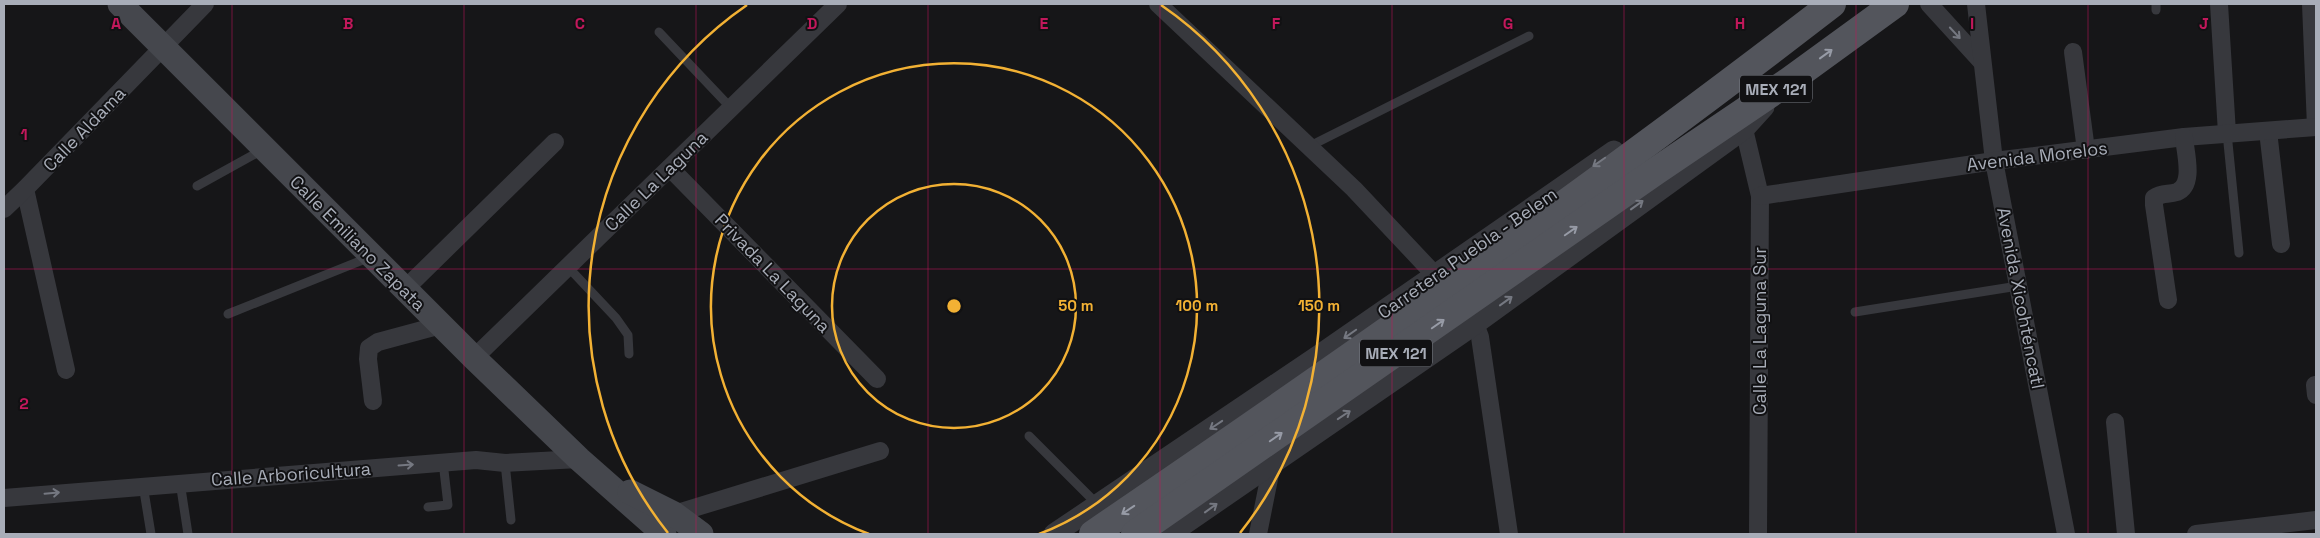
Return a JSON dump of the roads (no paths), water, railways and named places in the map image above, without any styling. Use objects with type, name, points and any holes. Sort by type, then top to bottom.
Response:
[{"type":"main road","name":"Calle Emiliano Zapata","points":[[120,4],[474,358],[579,459],[601,478],[669,524],[701,534]]},
{"type":"main road","name":"Carretera Puebla - Belem","points":[[1135,534],[1646,162],[1758,61],[1832,4]]},
{"type":"main road","name":"Carretera Puebla - Belem","points":[[1093,534],[1467,275],[1646,162],[1788,81],[1895,4]]},
{"type":"street","name":"Calle Aldama","points":[[4,209],[205,4]]},
{"type":"street","name":"Calle La Laguna","points":[[474,358],[838,4]]},
{"type":"street","points":[[1158,4],[1354,189],[1435,275]]},
{"type":"street","points":[[1929,4],[1982,61]]},
{"type":"street","name":"Avenida Xicohténcatl","points":[[1976,4],[1994,161],[2066,534]]},
{"type":"street","points":[[2219,4],[2227,133]]},
{"type":"street","points":[[2311,4],[2316,127]]},
{"type":"street","points":[[2073,52],[2086,150]]},
{"type":"street","name":"Carretera Puebla - Belem","points":[[1054,534],[1624,144],[1758,61]]},
{"type":"street","name":"Carretera Puebla - Belem","points":[[1170,534],[1475,324],[1744,129],[1788,81]]},
{"type":"street","name":"Avenida Morelos","points":[[1760,196],[1994,161],[2184,137],[2316,127]]},
{"type":"street","name":"Calle La Laguna Sur","points":[[1744,129],[1760,196],[1758,534]]},
{"type":"street","points":[[2268,131],[2281,244]]},
{"type":"street","points":[[2168,300],[2154,198],[2160,194],[2176,192],[2184,188],[2188,181],[2184,137]]},
{"type":"street","points":[[405,289],[555,142]]},
{"type":"street","name":"Privada La Laguna","points":[[670,168],[877,379]]},
{"type":"street","points":[[25,189],[66,370]]},
{"type":"street","points":[[1475,324],[1480,337],[1509,534]]},
{"type":"street","points":[[372,401],[368,359],[369,348],[378,342],[441,325]]},
{"type":"street","points":[[2114,422],[2126,534]]},
{"type":"street","points":[[669,524],[880,451]]},
{"type":"street","name":"Calle Arboricultura","points":[[4,498],[143,485],[444,462],[476,460],[505,463],[579,459]]},
{"type":"street","points":[[1258,534],[1272,464]]},
{"type":"street","points":[[2196,534],[2256,531],[2316,520]]},
{"type":"lane","points":[[659,32],[731,108]]},
{"type":"lane","points":[[1308,147],[1529,36]]},
{"type":"lane","points":[[2227,133],[2239,253]]},
{"type":"lane","points":[[197,186],[264,149]]},
{"type":"lane","points":[[228,314],[372,256]]},
{"type":"lane","points":[[568,267],[616,318],[628,335],[629,354]]},
{"type":"lane","points":[[1855,312],[2018,286]]},
{"type":"lane","points":[[1029,436],[1098,505]]},
{"type":"lane","points":[[428,507],[448,505],[444,462]]},
{"type":"lane","points":[[505,463],[511,520]]},
{"type":"lane","points":[[180,482],[188,534]]},
{"type":"lane","points":[[143,485],[151,534]]}]
